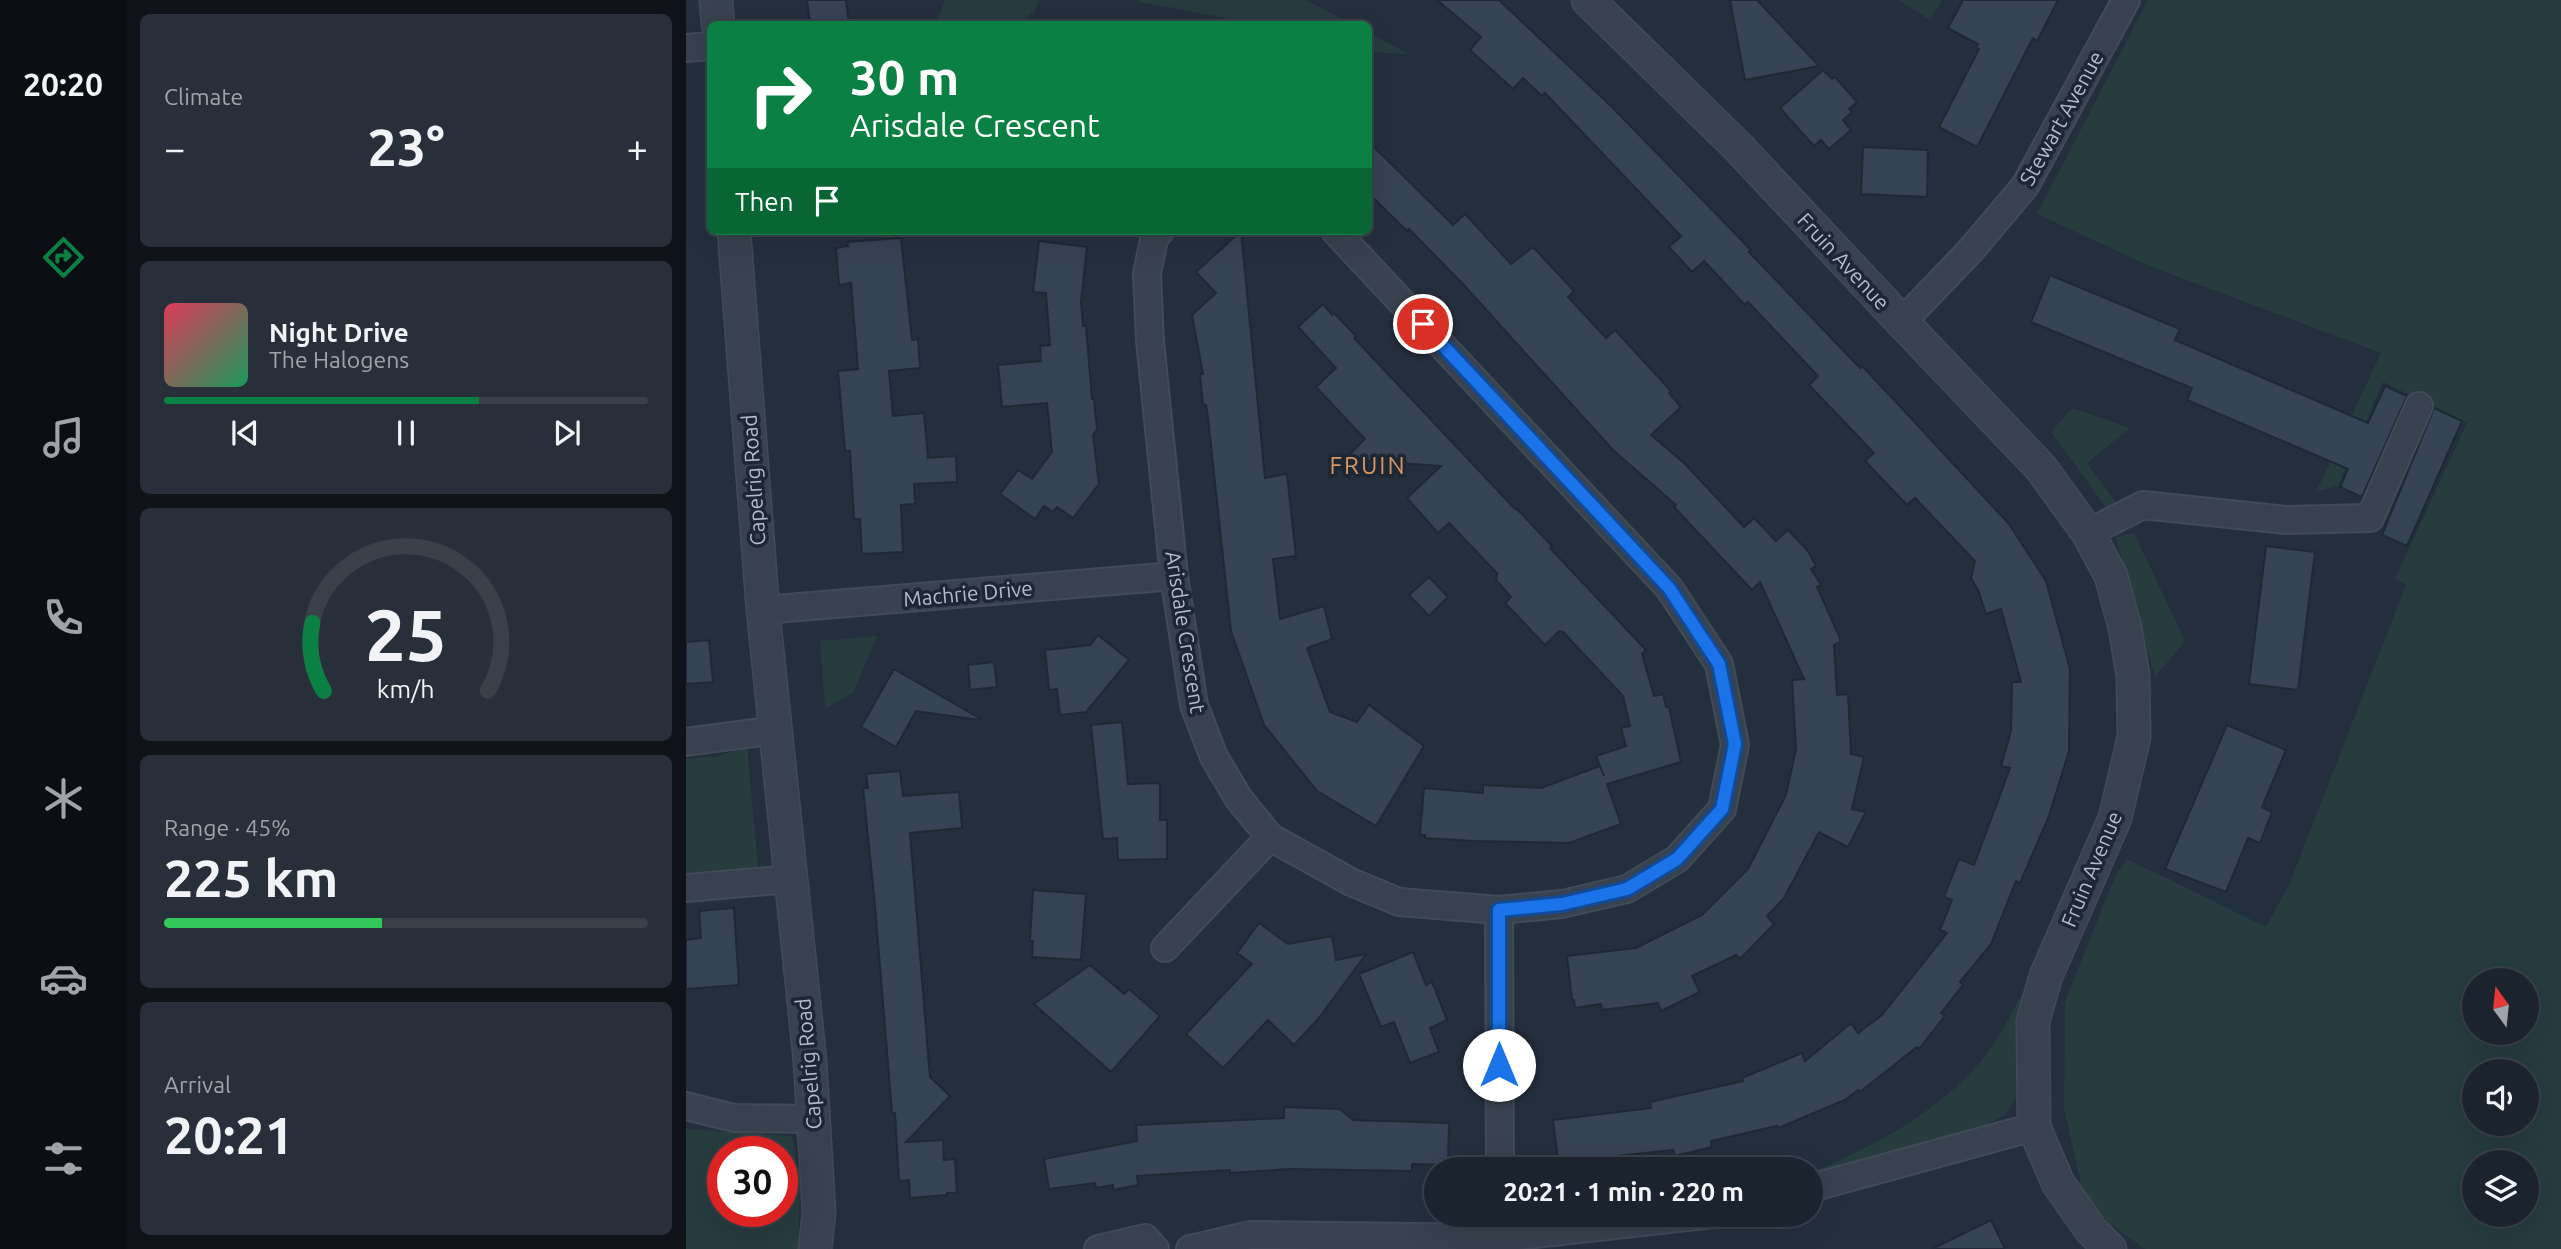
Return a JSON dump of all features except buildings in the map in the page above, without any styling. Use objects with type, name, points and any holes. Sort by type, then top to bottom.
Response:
[{"type":"street","points":[[716,0],[718,21]]},
{"type":"street","name":"Stewart Avenue","points":[[1902,322],[1971,250],[2025,186],[2126,0]]},
{"type":"street","name":"Fruin Avenue","points":[[1596,2],[1738,147],[2041,467],[2088,533],[2111,576],[2125,628],[2133,675],[2134,737],[2115,818],[2046,976],[2033,1021],[2034,1127],[2058,1183],[2091,1230],[2110,1249]]},
{"type":"street","points":[[686,48],[707,46]]},
{"type":"street","name":"Capelrig Road","points":[[733,235],[763,610],[810,1061],[819,1212],[815,1249]]},
{"type":"street","name":"Arisdale Crescent","points":[[1157,235],[1147,274],[1150,341],[1174,576],[1194,705],[1214,757],[1239,799],[1270,837],[1351,882],[1399,902],[1499,910],[1562,904],[1627,889],[1677,859],[1722,809],[1735,744],[1719,664],[1669,588],[1339,235]]},
{"type":"street","points":[[2088,533],[2143,505],[2286,520],[2370,518],[2419,406]]},
{"type":"street","name":"Machrie Drive","points":[[763,610],[1174,576]]},
{"type":"street","points":[[686,742],[775,730]]},
{"type":"street","points":[[1165,948],[1270,837]]},
{"type":"street","points":[[686,888],[791,880]]},
{"type":"street","points":[[1499,910],[1500,1157]]},
{"type":"street","points":[[686,1107],[734,1118],[813,1119]]},
{"type":"street","points":[[1823,1185],[2034,1127]]},
{"type":"street","points":[[1190,1249],[1250,1235],[1472,1227]]},
{"type":"street","points":[[1098,1249],[1145,1238],[1155,1249]]},
{"type":"green space","points":[[945,0],[1039,0],[1035,10],[1024,21],[937,21]]},
{"type":"green space","points":[[1306,0],[1346,21],[1241,21],[1139,2]]},
{"type":"green space","points":[[1899,0],[1942,0],[1930,20]]},
{"type":"green space","points":[[2148,0],[2561,0],[2561,1249],[2145,1249],[2109,1223],[2083,1193],[2064,1108],[2065,1001],[2115,877],[2127,859],[2266,927],[2289,885],[2406,585],[2395,579],[2467,423],[2383,382],[2338,486],[2316,492],[2381,353],[2152,267],[2037,214]]},
{"type":"green space","points":[[1372,35],[1409,54],[1372,52]]},
{"type":"green space","points":[[2072,408],[2130,428],[2087,463],[2118,505],[2108,510],[2051,432]]},
{"type":"green space","points":[[2134,533],[2185,641],[2155,677],[2116,537]]},
{"type":"green space","points":[[877,636],[853,693],[825,709],[820,641]]},
{"type":"green space","points":[[747,747],[758,867],[686,877],[686,759],[715,757]]},
{"type":"green space","points":[[2026,987],[2019,1037],[2017,1095],[2005,1115],[1978,1129],[1823,1172],[1823,1168],[1881,1140],[1924,1113],[1963,1080],[1988,1053]]},
{"type":"green space","points":[[686,1129],[792,1136],[707,1136],[707,1227],[798,1227],[798,1173],[800,1185],[798,1249],[686,1249]]},
{"type":"district","name":"FRUIN","points":[[1368,465]]},
{"type":"route","points":[[1423,324],[1669,588],[1719,664],[1735,744],[1722,809],[1677,859],[1627,889],[1562,904],[1499,910],[1499,1065]]}]
